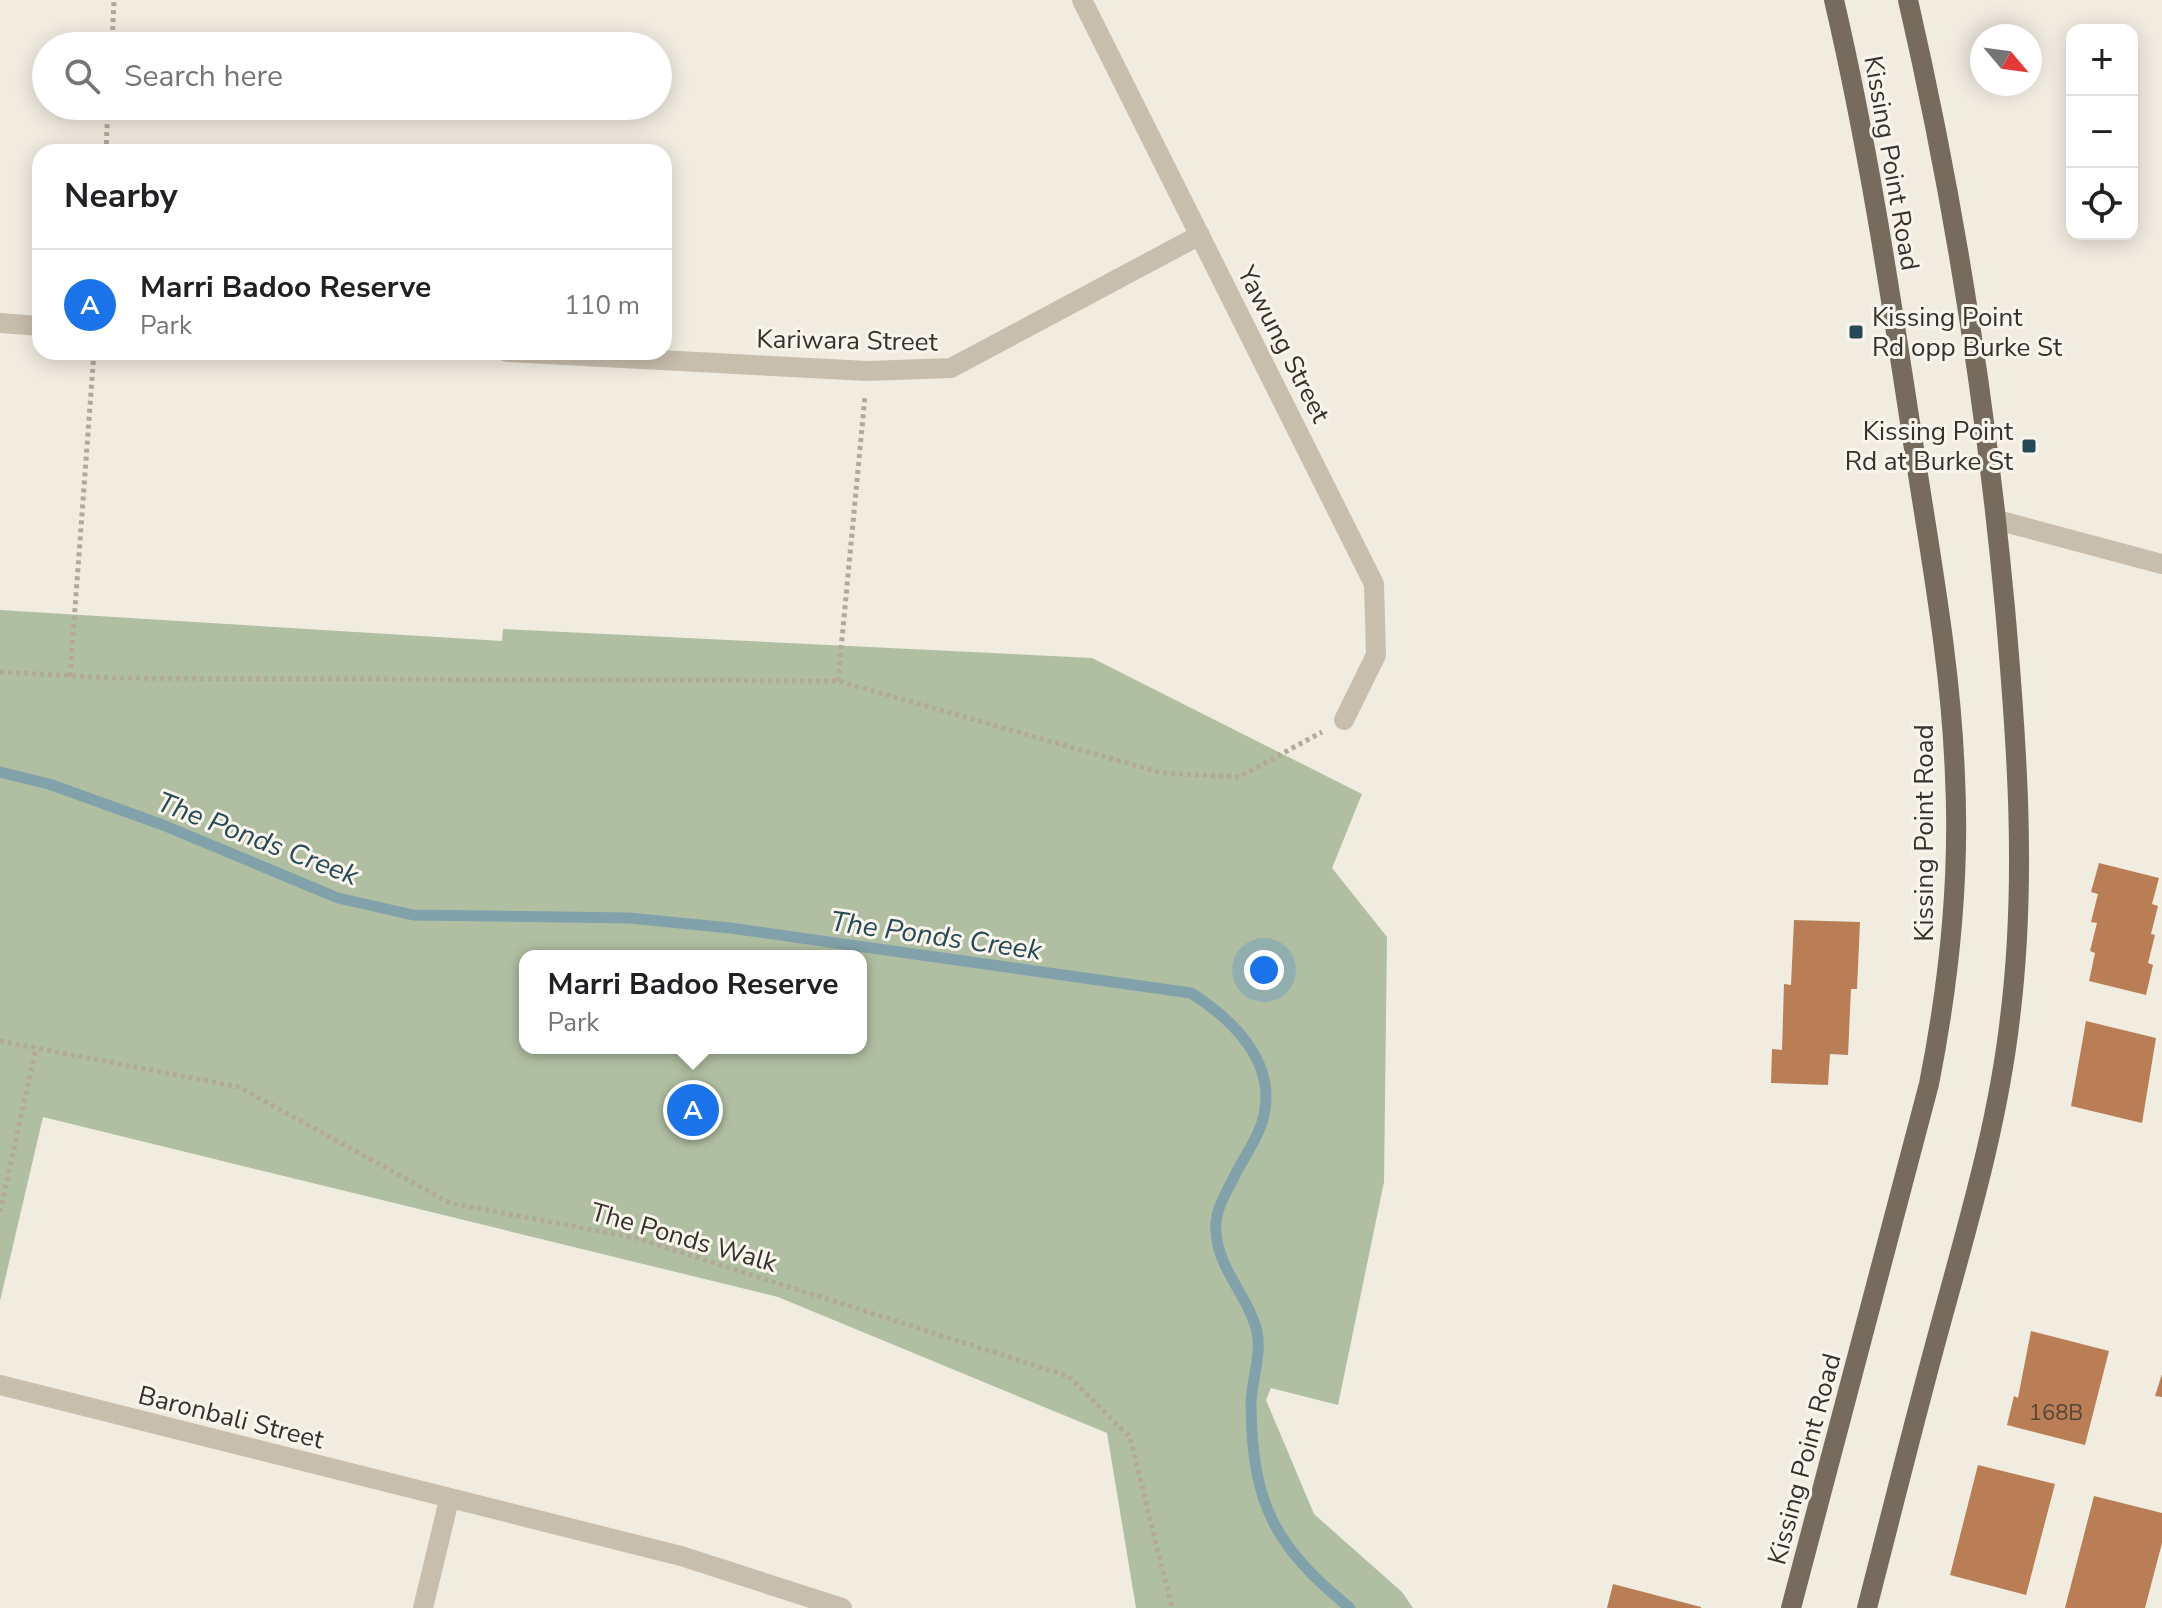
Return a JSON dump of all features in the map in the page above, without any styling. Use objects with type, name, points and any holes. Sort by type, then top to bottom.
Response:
[{"type":"main road","name":"Kissing Point Road","points":[[1791,1608],[1929,1084],[1942,1016],[1952,924],[1956,778],[1942,638],[1893,309],[1852,77],[1834,0]]},
{"type":"main road","name":"Kissing Point Road","points":[[1867,1608],[1972,1211],[1999,1092],[2010,1019],[2020,865],[2017,751],[1997,520],[1963,276],[1908,0]]},
{"type":"street","name":"Yawung Street","points":[[1082,0],[1374,584],[1376,655],[1344,720]]},
{"type":"street","name":"Kariwara Street","points":[[659,360],[867,371],[951,368],[1200,235]]},
{"type":"street","points":[[0,323],[32,325]]},
{"type":"street","points":[[1997,520],[2162,564]]},
{"type":"street","name":"Baronbali Street","points":[[0,1385],[681,1556],[842,1608]]},
{"type":"street","points":[[423,1608],[449,1500]]},
{"type":"path","points":[[113,32],[114,0]]},
{"type":"path","points":[[106,144],[107,120]]},
{"type":"path","points":[[70,676],[93,360]]},
{"type":"path","points":[[838,681],[867,371]]},
{"type":"path","points":[[0,672],[70,676],[838,681],[1162,773],[1239,777],[1344,720]]},
{"type":"path","name":"The Ponds Walk","points":[[0,1041],[239,1087],[450,1203],[636,1238],[1068,1376],[1130,1437],[1172,1608]]},
{"type":"path","points":[[0,1212],[36,1048]]},
{"type":"green space","points":[[0,610],[502,641],[503,629],[1092,658],[1362,794],[1332,868],[1387,937],[1384,1182],[1338,1405],[1271,1388],[1266,1400],[1314,1514],[1402,1592],[1413,1608],[1136,1608],[1107,1433],[778,1297],[43,1117],[0,1301]]},
{"type":"building","points":[[2099,863],[2159,878],[2152,904],[2158,906],[2151,934],[2155,935],[2148,963],[2153,965],[2146,995],[2089,981],[2095,953],[2090,951],[2097,923],[2091,922],[2098,894],[2091,892]]},
{"type":"building","points":[[1794,920],[1860,922],[1857,989],[1851,989],[1848,1055],[1830,1054],[1828,1085],[1771,1083],[1772,1049],[1782,1050],[1784,984],[1791,985]]},
{"type":"building","points":[[2086,1021],[2156,1038],[2142,1123],[2071,1106]]},
{"type":"building","points":[[2031,1331],[2109,1351],[2085,1445],[2007,1425],[2014,1396],[2018,1398]]},
{"type":"building","points":[[2162,1374],[2162,1397],[2155,1396]]},
{"type":"building","points":[[1978,1465],[2055,1484],[2026,1595],[1950,1575]]},
{"type":"building","points":[[2094,1496],[2162,1513],[2162,1543],[2145,1608],[2065,1608]]},
{"type":"building","points":[[1613,1584],[1701,1607],[1701,1608],[1607,1608]]},
{"type":"waterway","name":"The Ponds Creek","points":[[0,772],[49,784],[163,825],[338,898],[413,915],[629,918],[730,928],[1191,993],[1221,1015],[1247,1044],[1257,1060],[1266,1095],[1262,1123],[1225,1195],[1216,1224],[1222,1258],[1248,1307],[1257,1332],[1251,1405],[1256,1470],[1263,1497],[1286,1543],[1324,1586],[1350,1608]]},
{"type":"place","name":"Kissing Point Rd opp Burke St","points":[[1856,332]]},
{"type":"place","name":"Kissing Point Rd at Burke St","points":[[2029,446]]},
{"type":"place","name":"Marri Badoo Reserve","points":[[693,1110]]}]
